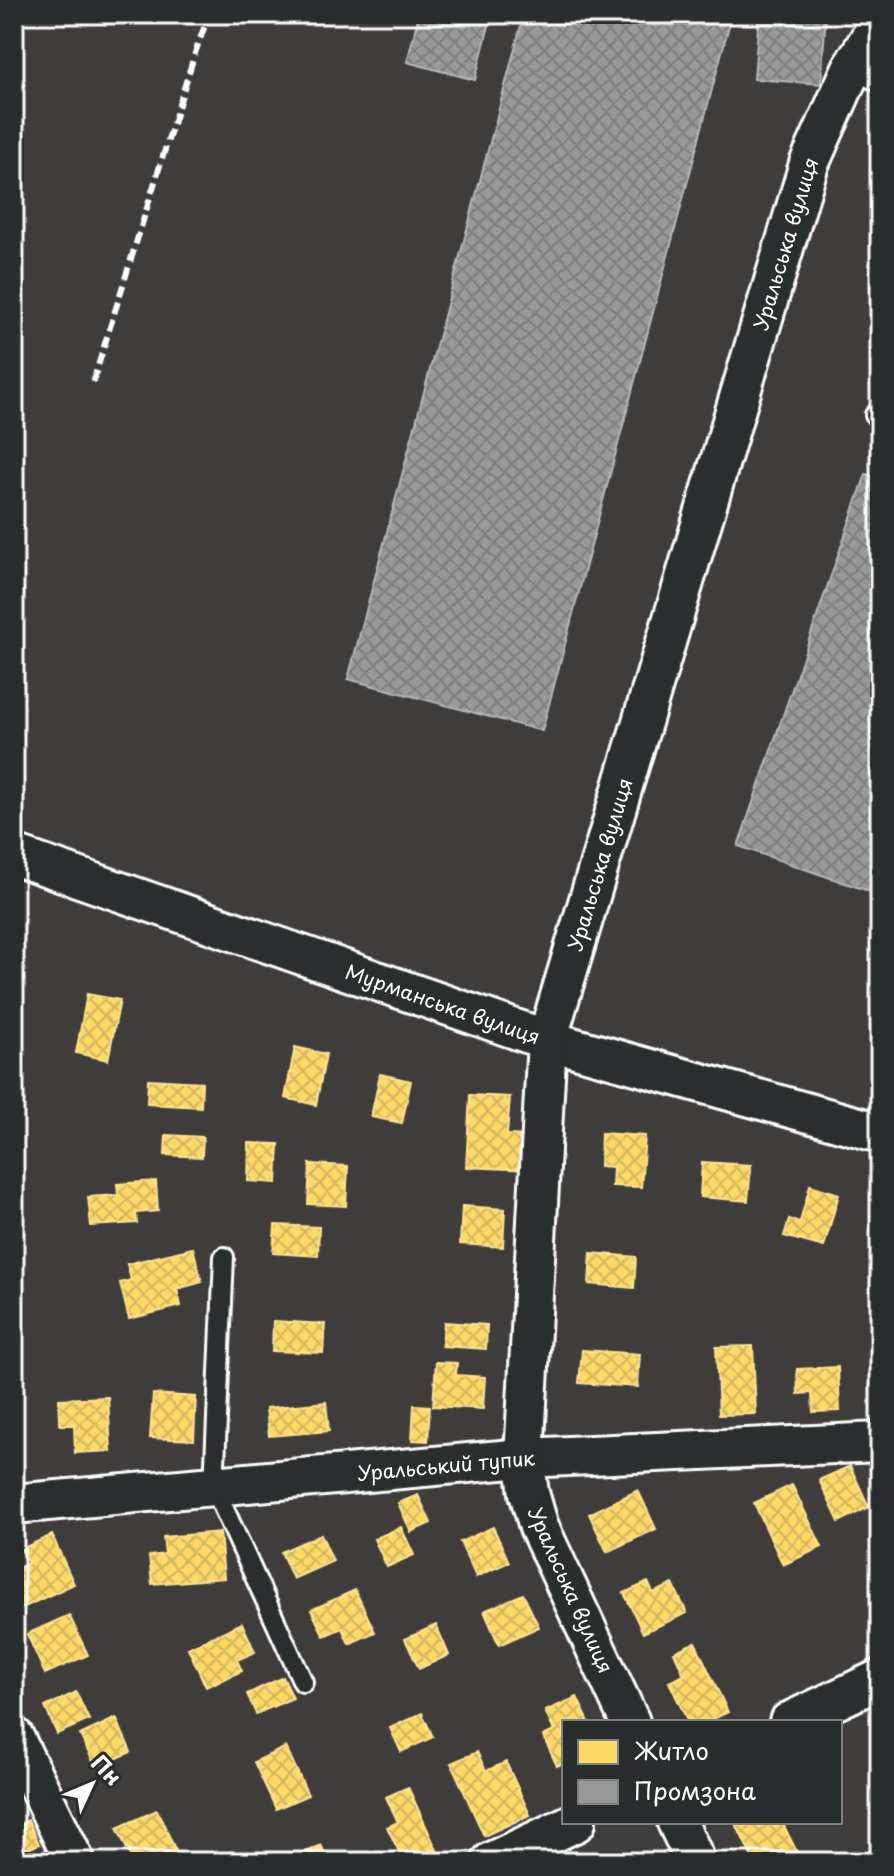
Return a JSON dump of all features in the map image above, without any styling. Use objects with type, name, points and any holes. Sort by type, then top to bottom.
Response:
[{"type":"street","name":"Уральська вулиця","points":[[629,1720],[539,1527],[529,1493],[524,1458],[547,1040],[809,164],[866,76],[880,22]]},
{"type":"street","name":"Мурманська вулиця","points":[[14,855],[547,1040],[880,1133]]},
{"type":"street","name":"Уральський тупик","points":[[14,1504],[524,1458],[880,1442]]},
{"type":"street","points":[[793,1720],[880,1679]]},
{"type":"street","points":[[14,1737],[75,1862]]},
{"type":"street","points":[[491,1862],[572,1824]]},
{"type":"street","points":[[678,1824],[696,1862]]},
{"type":"lane","points":[[224,1257],[214,1487],[303,1682]]},
{"type":"building: Житло","points":[[87,994],[120,1000],[108,1060],[76,1053]]},
{"type":"building: Житло","points":[[295,1047],[326,1054],[316,1105],[285,1098]]},
{"type":"building: Житло","points":[[380,1074],[411,1081],[402,1123],[371,1117]]},
{"type":"building: Житло","points":[[148,1079],[202,1082],[201,1107],[147,1104]]},
{"type":"building: Житло","points":[[470,1095],[510,1097],[507,1135],[528,1136],[527,1170],[466,1167]]},
{"type":"building: Житло","points":[[601,1133],[645,1136],[641,1187],[612,1186],[613,1167],[600,1166]]},
{"type":"building: Житло","points":[[166,1135],[203,1137],[202,1157],[165,1155]]},
{"type":"building: Житло","points":[[249,1143],[279,1144],[277,1183],[248,1181]]},
{"type":"building: Житло","points":[[702,1162],[751,1165],[748,1201],[700,1197]]},
{"type":"building: Житло","points":[[310,1164],[348,1166],[346,1206],[308,1204]]},
{"type":"building: Житло","points":[[156,1181],[158,1211],[136,1213],[137,1223],[91,1226],[88,1197],[118,1195],[117,1184]]},
{"type":"building: Житло","points":[[810,1185],[839,1194],[824,1247],[784,1236],[789,1219],[800,1222]]},
{"type":"building: Житло","points":[[462,1206],[505,1209],[503,1247],[460,1244]]},
{"type":"building: Житло","points":[[275,1225],[319,1227],[318,1256],[273,1253]]},
{"type":"building: Житло","points":[[193,1248],[202,1282],[177,1289],[181,1306],[129,1319],[120,1283],[131,1280],[127,1264]]},
{"type":"building: Житло","points":[[591,1253],[636,1257],[634,1288],[589,1284]]},
{"type":"building: Житло","points":[[273,1321],[325,1324],[323,1353],[272,1351]]},
{"type":"building: Житло","points":[[444,1322],[487,1325],[486,1349],[442,1346]]},
{"type":"building: Житло","points":[[753,1346],[756,1414],[719,1415],[716,1347]]},
{"type":"building: Житло","points":[[582,1350],[640,1354],[638,1387],[579,1383]]},
{"type":"building: Житло","points":[[436,1362],[457,1363],[456,1375],[485,1377],[483,1409],[433,1406]]},
{"type":"building: Житло","points":[[838,1367],[840,1411],[813,1412],[812,1393],[798,1394],[797,1369]]},
{"type":"building: Житло","points":[[153,1394],[196,1397],[194,1440],[150,1438]]},
{"type":"building: Житло","points":[[108,1397],[111,1451],[75,1453],[74,1425],[60,1425],[59,1399]]},
{"type":"building: Житло","points":[[326,1402],[329,1431],[269,1436],[266,1408]]},
{"type":"building: Житло","points":[[414,1405],[430,1406],[428,1441],[412,1440]]},
{"type":"building: Житло","points":[[850,1466],[869,1507],[839,1522],[819,1480]]},
{"type":"building: Житло","points":[[792,1485],[822,1547],[783,1565],[754,1503]]},
{"type":"building: Житло","points":[[638,1490],[656,1529],[607,1552],[589,1514]]},
{"type":"building: Житло","points":[[418,1495],[431,1523],[411,1532],[398,1503]]},
{"type":"building: Житло","points":[[401,1527],[414,1555],[387,1567],[374,1539]]},
{"type":"building: Житло","points":[[493,1527],[509,1562],[476,1577],[460,1542]]},
{"type":"building: Житло","points":[[220,1532],[224,1578],[152,1584],[149,1556],[165,1554],[163,1537]]},
{"type":"building: Житло","points":[[321,1534],[333,1561],[293,1579],[281,1552]]},
{"type":"building: Житло","points":[[52,1535],[74,1584],[14,1612],[14,1570],[28,1563],[21,1549]]},
{"type":"building: Житло","points":[[648,1582],[653,1593],[673,1584],[687,1613],[643,1633],[624,1593]]},
{"type":"building: Житло","points":[[355,1590],[375,1632],[349,1644],[342,1628],[324,1636],[311,1610]]},
{"type":"building: Житло","points":[[523,1594],[539,1627],[499,1645],[484,1611]]},
{"type":"building: Житло","points":[[69,1615],[88,1655],[45,1674],[27,1634]]},
{"type":"building: Житло","points":[[242,1623],[255,1652],[237,1660],[242,1671],[206,1687],[188,1648]]},
{"type":"building: Житло","points":[[436,1625],[449,1655],[419,1669],[405,1639]]},
{"type":"building: Житло","points":[[695,1642],[728,1712],[711,1720],[687,1720],[669,1682],[684,1675],[674,1652]]},
{"type":"building: Житло","points":[[283,1677],[293,1698],[256,1714],[247,1694]]},
{"type":"building: Житло","points":[[76,1692],[89,1720],[57,1734],[45,1707]]},
{"type":"building: Житло","points":[[577,1697],[588,1720],[562,1720],[562,1764],[557,1766],[543,1736],[554,1731],[545,1711]]},
{"type":"building: Житло","points":[[422,1713],[433,1737],[401,1752],[390,1728]]},
{"type":"building: Житло","points":[[116,1718],[131,1752],[96,1768],[80,1735]]},
{"type":"building: Житло","points":[[286,1747],[308,1795],[276,1809],[254,1762]]},
{"type":"building: Житло","points":[[477,1752],[486,1771],[506,1762],[530,1815],[484,1836],[451,1763]]},
{"type":"building: Житло","points":[[408,1787],[441,1859],[435,1862],[404,1862],[387,1827],[398,1822],[386,1797]]},
{"type":"building: Житло","points":[[157,1810],[177,1853],[158,1862],[133,1862],[117,1828]]},
{"type":"building: Житло","points":[[28,1820],[39,1844],[14,1856],[14,1827]]},
{"type":"building: Житло","points":[[736,1824],[783,1824],[802,1862],[754,1862]]},
{"type":"building: Житло","points":[[321,1845],[329,1862],[300,1862],[297,1856]]},
{"type":"building: Промзона","points":[[419,14],[492,14],[475,80],[407,62]]},
{"type":"building: Промзона","points":[[524,14],[732,14],[542,731],[348,679]]},
{"type":"building: Промзона","points":[[759,14],[826,14],[821,84],[754,79]]},
{"type":"building: Промзона","points":[[866,474],[880,479],[880,895],[738,846]]},
{"type":"railway","points":[[93,382],[209,14]]}]
